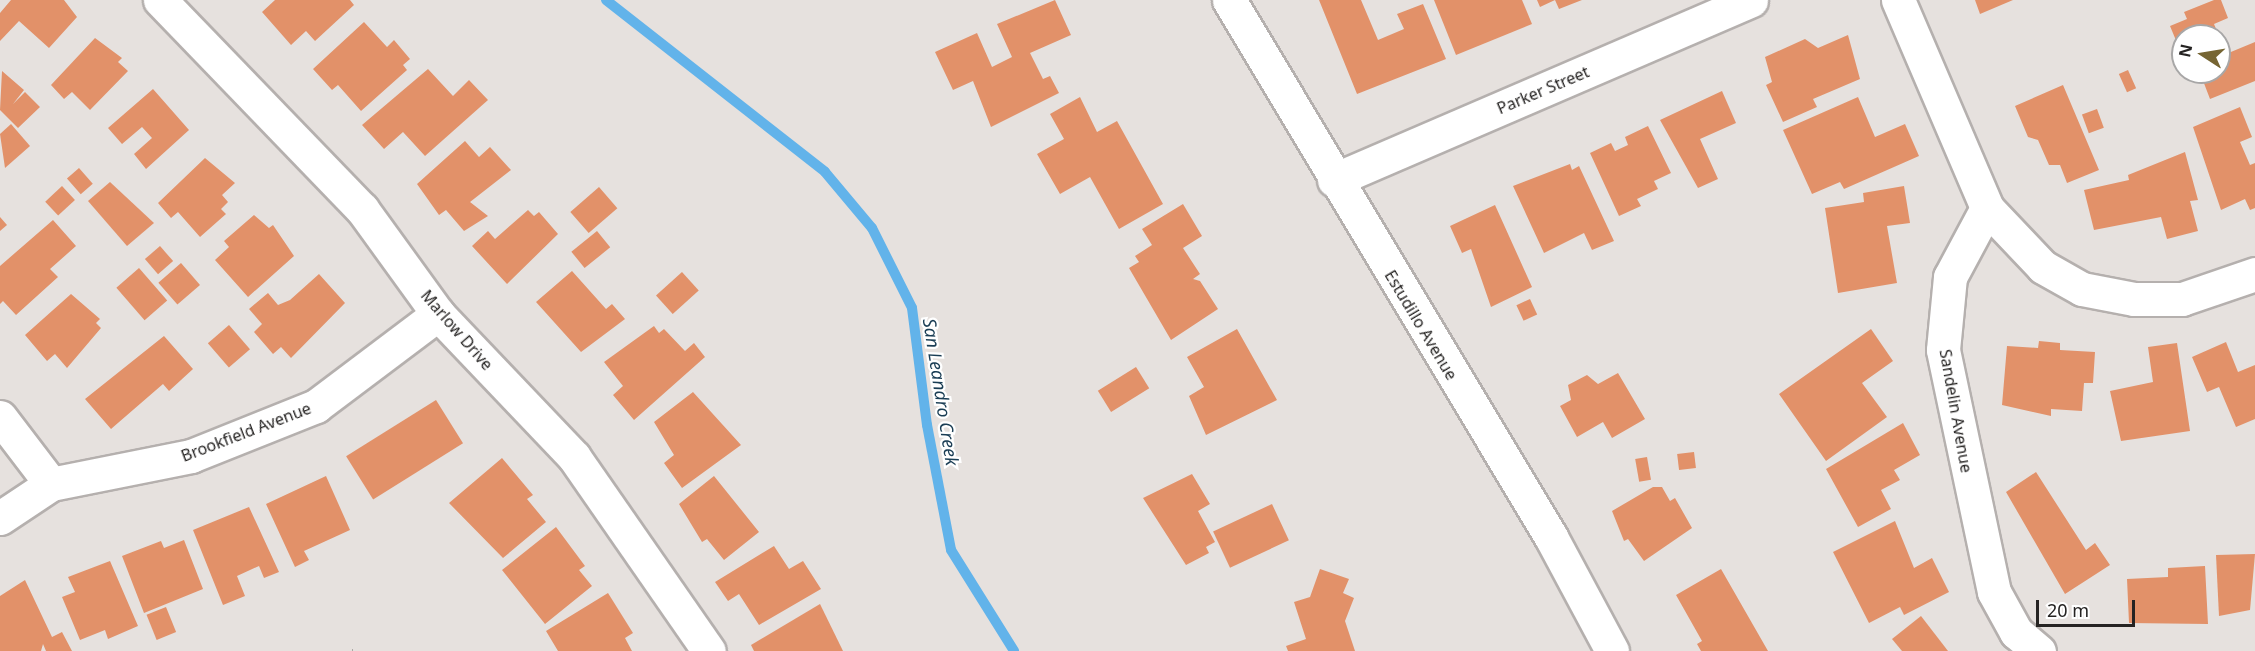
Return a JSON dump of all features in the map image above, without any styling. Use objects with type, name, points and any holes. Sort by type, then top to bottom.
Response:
[{"type":"street","name":"Marlow Drive","points":[[160,0],[362,209],[438,314],[574,457],[709,651]]},
{"type":"street","name":"Estudillo Avenue","points":[[1229,0],[1334,180],[1551,537],[1612,651]]},
{"type":"street","name":"Parker Street","points":[[1334,180],[1751,0]]},
{"type":"street","points":[[1898,0],[1987,208],[2043,267],[2082,289],[2134,299],[2182,299],[2255,274]]},
{"type":"street","name":"Sandelin Avenue","points":[[1987,208],[1950,277],[1943,350],[1994,592],[2016,632],[2039,651]]},
{"type":"street","name":"Brookfield Avenue","points":[[0,518],[51,484],[191,456],[316,406],[438,314]]},
{"type":"street","points":[[0,417],[51,484]]},
{"type":"building","points":[[11,0],[64,0],[77,17],[49,48],[19,21],[0,41],[0,13]]},
{"type":"building","points":[[275,0],[350,0],[354,5],[315,41],[306,31],[291,45],[262,12]]},
{"type":"building","points":[[1055,0],[1071,35],[1030,53],[1043,79],[1050,76],[1059,93],[991,127],[973,81],[953,90],[935,52],[977,33],[992,67],[1012,57],[997,24]]},
{"type":"building","points":[[1319,0],[1361,0],[1378,40],[1404,29],[1397,14],[1423,4],[1446,59],[1357,94]]},
{"type":"building","points":[[1434,0],[1522,0],[1532,24],[1456,55]]},
{"type":"building","points":[[1537,0],[1555,0],[1540,7]]},
{"type":"building","points":[[1555,0],[1582,0],[1559,9]]},
{"type":"building","points":[[1975,0],[2013,0],[1980,14]]},
{"type":"building","points":[[2214,0],[2221,0],[2228,18],[2214,24],[2175,24],[2187,19],[2184,12]]},
{"type":"building","points":[[364,22],[387,47],[394,40],[410,59],[403,65],[407,70],[361,111],[338,85],[332,90],[313,69]]},
{"type":"building","points":[[1848,35],[1860,79],[1813,99],[1817,107],[1783,122],[1766,85],[1772,82],[1765,57],[1805,39],[1818,48]]},
{"type":"building","points":[[95,38],[122,58],[118,62],[128,71],[90,110],[72,92],[64,99],[51,85]]},
{"type":"building","points":[[2255,42],[2255,81],[2210,99],[2204,84],[2231,84],[2231,52]]},
{"type":"building","points":[[428,69],[453,96],[469,80],[488,100],[425,156],[403,132],[384,149],[362,125]]},
{"type":"building","points":[[2128,70],[2136,88],[2127,92],[2119,74]]},
{"type":"building","points":[[2,71],[24,90],[13,104],[25,92],[40,107],[18,128],[0,110]]},
{"type":"building","points":[[2063,85],[2099,170],[2067,183],[2060,165],[2049,165],[2038,140],[2028,137],[2015,106]]},
{"type":"building","points":[[153,89],[189,130],[146,169],[134,154],[152,138],[142,127],[122,144],[108,128]]},
{"type":"building","points":[[1722,91],[1736,123],[1700,139],[1718,179],[1698,188],[1660,120]]},
{"type":"building","points":[[1080,97],[1097,132],[1117,121],[1163,204],[1119,229],[1090,177],[1060,194],[1037,154],[1064,139],[1050,114]]},
{"type":"building","points":[[1858,97],[1875,137],[1905,124],[1919,156],[1844,189],[1840,182],[1812,194],[1783,130]]},
{"type":"building","points":[[2240,107],[2252,137],[2240,142],[2250,165],[2255,163],[2255,208],[2250,210],[2245,199],[2221,210],[2193,127]]},
{"type":"building","points":[[2097,109],[2104,128],[2089,133],[2082,114]]},
{"type":"building","points":[[11,124],[30,146],[5,168],[0,134]]},
{"type":"building","points":[[1648,126],[1671,173],[1654,181],[1658,189],[1637,199],[1641,206],[1619,216],[1590,153],[1611,143],[1615,151],[1628,145],[1625,137]]},
{"type":"building","points":[[465,141],[479,157],[490,147],[511,170],[470,202],[488,216],[464,231],[446,210],[439,215],[417,184]]},
{"type":"building","points":[[2185,152],[2198,200],[2190,201],[2198,231],[2167,239],[2161,217],[2094,230],[2084,190],[2129,180],[2128,175]]},
{"type":"building","points":[[205,158],[235,183],[222,195],[228,202],[221,209],[226,214],[200,237],[178,212],[171,218],[158,203]]},
{"type":"building","points":[[1570,164],[1572,170],[1579,166],[1614,241],[1592,250],[1584,233],[1544,253],[1513,186]]},
{"type":"building","points":[[79,168],[93,184],[81,194],[67,178]]},
{"type":"building","points":[[110,182],[154,223],[127,246],[88,201]]},
{"type":"building","points":[[62,186],[75,200],[58,216],[45,202]]},
{"type":"building","points":[[1904,186],[1910,223],[1887,226],[1897,283],[1838,293],[1825,208],[1864,202],[1863,193]]},
{"type":"building","points":[[599,187],[617,208],[589,233],[570,212]]},
{"type":"building","points":[[1183,204],[1202,236],[1183,248],[1200,274],[1193,279],[1200,281],[1218,309],[1171,340],[1129,268],[1139,262],[1135,256],[1152,245],[1142,229]]},
{"type":"building","points":[[1495,205],[1532,287],[1491,307],[1471,249],[1462,253],[1450,226]]},
{"type":"building","points":[[528,210],[534,216],[539,212],[558,234],[507,284],[472,246],[488,231],[495,239]]},
{"type":"building","points":[[254,215],[269,228],[273,225],[294,256],[248,297],[215,260],[229,247],[224,241]]},
{"type":"building","points":[[0,217],[7,225],[0,231]]},
{"type":"building","points":[[53,220],[76,246],[50,269],[58,277],[16,315],[3,301],[0,304],[0,266]]},
{"type":"building","points":[[597,231],[610,247],[585,268],[571,252]]},
{"type":"building","points":[[160,246],[173,261],[158,274],[145,259]]},
{"type":"building","points":[[181,263],[200,285],[177,305],[158,283]]},
{"type":"building","points":[[139,268],[167,300],[145,320],[116,288]]},
{"type":"building","points":[[572,271],[606,309],[612,304],[625,319],[581,352],[536,302]]},
{"type":"building","points":[[682,272],[699,291],[673,314],[656,295]]},
{"type":"building","points":[[319,274],[345,303],[291,358],[281,347],[273,354],[254,332],[262,324],[249,309],[268,293],[278,305],[290,300]]},
{"type":"building","points":[[71,294],[100,319],[96,323],[101,328],[67,368],[55,354],[47,361],[25,335]]},
{"type":"building","points":[[1530,299],[1537,314],[1524,321],[1516,305]]},
{"type":"building","points":[[229,325],[250,349],[229,368],[208,343]]},
{"type":"building","points":[[654,326],[659,333],[664,329],[685,351],[694,343],[705,357],[634,420],[613,395],[623,386],[604,362]]},
{"type":"building","points":[[1237,329],[1277,400],[1206,435],[1189,396],[1204,387],[1187,357]]},
{"type":"building","points":[[1871,329],[1893,361],[1862,383],[1887,417],[1826,461],[1779,394]]},
{"type":"building","points":[[164,336],[193,369],[169,391],[163,384],[111,429],[85,399]]},
{"type":"building","points":[[2039,341],[2060,343],[2060,350],[2095,352],[2093,383],[2084,383],[2082,411],[2051,409],[2051,416],[2002,405],[2007,346],[2038,348]]},
{"type":"building","points":[[2226,342],[2238,372],[2255,365],[2255,419],[2236,427],[2219,387],[2207,392],[2192,357]]},
{"type":"building","points":[[2177,343],[2190,431],[2121,441],[2110,391],[2153,382],[2148,347]]},
{"type":"building","points":[[1136,367],[1149,388],[1111,412],[1098,391]]},
{"type":"building","points":[[1618,373],[1645,419],[1612,438],[1603,422],[1577,437],[1560,406],[1571,400],[1568,385],[1587,375],[1598,384]]},
{"type":"building","points":[[693,392],[741,445],[682,488],[664,463],[674,455],[654,422]]},
{"type":"building","points":[[436,400],[463,443],[373,499],[346,456]]},
{"type":"building","points":[[1903,423],[1920,455],[1894,470],[1900,480],[1881,490],[1891,509],[1858,527],[1826,469]]},
{"type":"building","points":[[1694,452],[1696,468],[1679,470],[1677,454]]},
{"type":"building","points":[[1647,457],[1651,480],[1639,482],[1635,459]]},
{"type":"building","points":[[502,458],[533,495],[527,499],[546,522],[503,558],[449,503]]},
{"type":"building","points":[[2036,472],[2086,550],[2095,543],[2110,565],[2065,594],[2006,492]]},
{"type":"building","points":[[1192,474],[1210,504],[1198,511],[1215,542],[1206,547],[1209,553],[1186,565],[1143,498]]},
{"type":"building","points":[[326,476],[350,530],[304,551],[309,560],[295,567],[266,504]]},
{"type":"building","points":[[714,476],[759,532],[724,560],[707,539],[702,542],[679,504]]},
{"type":"building","points":[[1653,487],[1662,487],[1670,501],[1675,498],[1692,528],[1644,561],[1628,539],[1624,541],[1612,511]]},
{"type":"building","points":[[1272,504],[1289,540],[1230,568],[1213,531]]},
{"type":"building","points":[[249,507],[279,572],[264,578],[259,566],[237,576],[245,596],[223,605],[193,530]]},
{"type":"building","points":[[1895,521],[1914,568],[1932,558],[1949,592],[1904,615],[1900,607],[1869,623],[1833,552]]},
{"type":"building","points":[[556,527],[585,566],[579,570],[592,586],[545,624],[502,570]]},
{"type":"building","points":[[184,540],[203,589],[144,613],[122,556],[161,541],[164,548]]},
{"type":"building","points":[[774,546],[789,569],[803,561],[821,589],[759,625],[739,594],[728,601],[715,582]]},
{"type":"building","points":[[2255,554],[2250,610],[2219,616],[2216,555]]},
{"type":"building","points":[[110,561],[138,626],[108,639],[105,630],[80,640],[62,597],[75,592],[68,577]]},
{"type":"building","points":[[2205,566],[2208,624],[2129,623],[2127,579],[2168,577],[2168,568]]},
{"type":"building","points":[[1320,569],[1349,579],[1343,593],[1354,598],[1345,621],[1355,651],[1288,651],[1286,646],[1306,639],[1294,602],[1310,597]]},
{"type":"building","points":[[1721,569],[1768,651],[1701,651],[1697,644],[1702,641],[1676,595]]},
{"type":"building","points":[[25,580],[52,637],[62,632],[72,651],[46,651],[43,644],[41,651],[0,651],[0,596]]},
{"type":"building","points":[[608,593],[633,633],[625,638],[632,651],[558,651],[546,631]]},
{"type":"building","points":[[820,604],[843,651],[754,651],[751,645]]},
{"type":"building","points":[[166,607],[176,632],[157,640],[147,615]]},
{"type":"building","points":[[1921,616],[1948,651],[1902,651],[1892,639]]},
{"type":"waterway","name":"San Leandro Creek","points":[[606,0],[825,172],[872,228],[912,308],[927,425],[951,550],[1014,651]]}]
